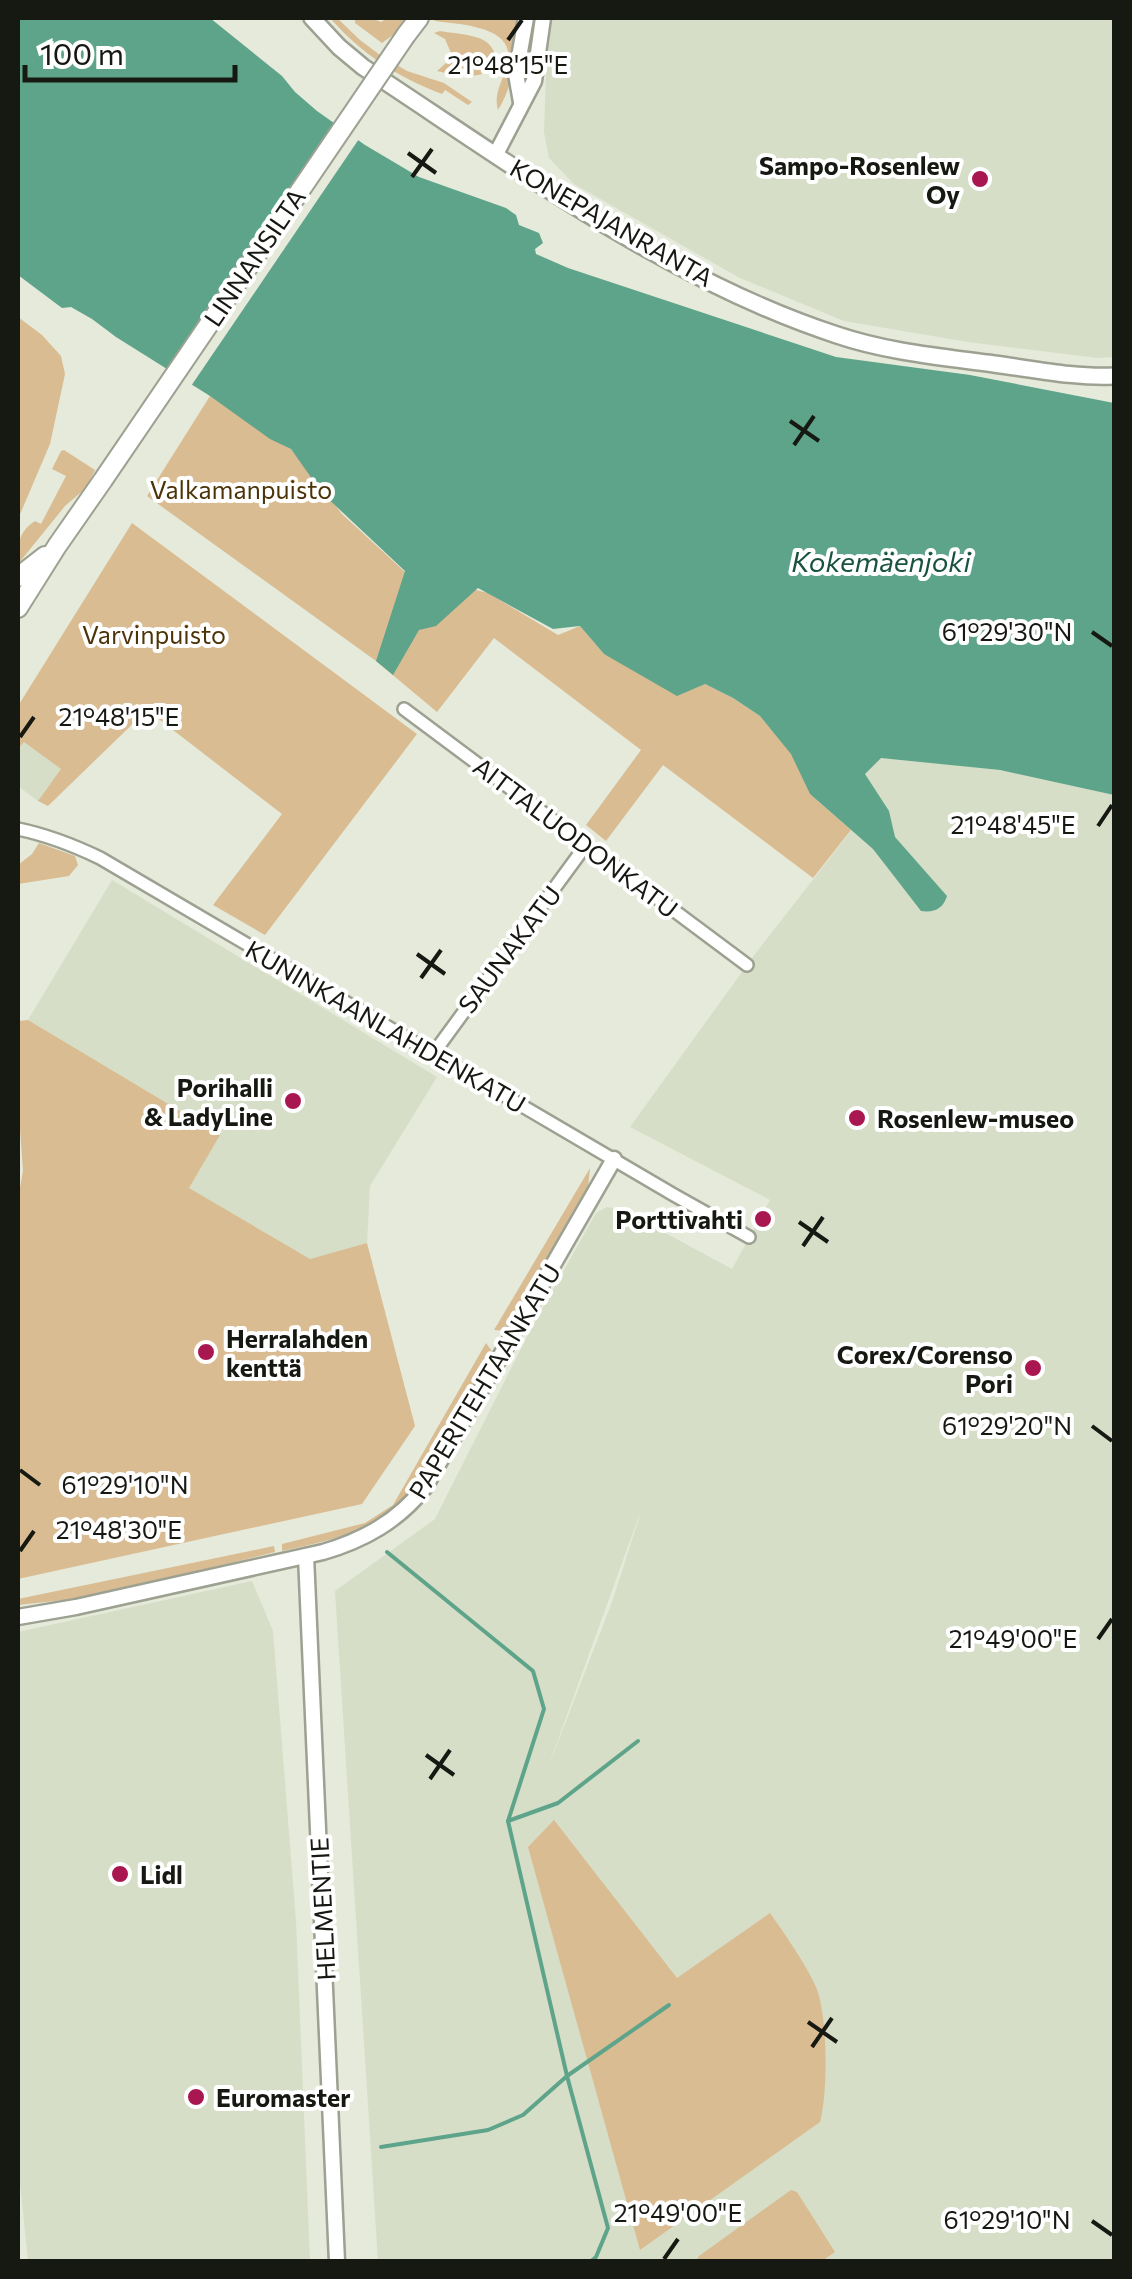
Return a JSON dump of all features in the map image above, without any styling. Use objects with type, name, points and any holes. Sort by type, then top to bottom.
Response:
[{"type":"main road","name":"KONEPAJANRANTA","points":[[312,18],[363,67],[496,154],[664,258],[799,322],[841,337],[899,350],[1114,376]]},
{"type":"main road","name":"LINNANSILTA","points":[[57,546],[415,25]]},
{"type":"main road","points":[[18,578],[57,546]]},
{"type":"main road","points":[[18,588],[57,546]]},
{"type":"main road","points":[[18,608],[57,546]]},
{"type":"street","points":[[521,102],[516,74],[526,18]]},
{"type":"street","points":[[496,154],[534,81],[544,18]]},
{"type":"street","name":"AITTALUODONKATU","points":[[404,709],[747,965]]},
{"type":"street","name":"KUNINKAANLAHDENKATU","points":[[18,829],[73,845],[100,858],[750,1236]]},
{"type":"street","name":"SAUNAKATU","points":[[433,1054],[586,844]]},
{"type":"street","name":"PAPERITEHTAANKATU","points":[[18,1617],[350,1544],[412,1504],[614,1159]]},
{"type":"street","name":"HELMENTIE","points":[[306,1556],[337,2262]]},
{"type":"shaded area","points":[[552,18],[1114,18],[1114,357],[968,342],[844,321],[740,278],[574,184],[549,158],[544,132]]},
{"type":"shaded area","points":[[23,741],[62,769],[38,801],[18,786],[18,749]]},
{"type":"shaded area","points":[[783,745],[1007,771],[1114,795],[1114,2261],[378,2261],[335,1591],[435,1519],[531,1329],[596,1213],[607,1207],[621,1209],[732,1269],[770,1200],[630,1127],[755,954],[851,831],[810,794]],"holes":[[[640,1515],[612,1602],[546,1773]]]},
{"type":"shaded area","points":[[112,880],[437,1077],[370,1186],[367,1243],[310,1260],[188,1188],[219,1136],[28,1020]]},
{"type":"shaded area","points":[[252,1581],[273,1631],[296,1921],[310,2261],[28,2261],[18,2163],[18,1632]]},
{"type":"green space","points":[[330,18],[337,18],[360,40],[407,71],[444,83],[472,102],[468,105],[445,90],[442,94],[395,72],[355,43]]},
{"type":"green space","points":[[355,18],[381,22],[408,18],[382,43],[355,23]]},
{"type":"green space","points":[[434,18],[521,18],[511,77],[498,110],[497,95],[509,57],[506,45],[488,31]]},
{"type":"green space","points":[[434,33],[485,41],[495,55],[491,70],[473,76],[437,71],[451,53],[445,39]]},
{"type":"green space","points":[[18,317],[61,356],[65,374],[50,444],[18,519]]},
{"type":"green space","name":"Valkamanpuisto","points":[[210,396],[291,449],[342,514],[405,572],[488,593],[558,635],[580,626],[604,654],[705,684],[760,716],[792,754],[810,794],[851,830],[813,878],[663,765],[606,841],[586,825],[641,750],[494,638],[437,712],[376,661],[147,496]]},
{"type":"green space","points":[[64,450],[95,470],[86,488],[65,506],[18,564],[22,535],[35,521],[41,524],[66,476],[52,469]]},
{"type":"green space","name":"Varvinpuisto","points":[[132,523],[417,734],[265,935],[213,905],[282,814],[147,710],[48,806],[38,801],[61,769],[24,742],[18,749],[18,706]]},
{"type":"green space","points":[[39,843],[75,856],[78,865],[69,876],[18,884],[18,865]]},
{"type":"green space","name":"Herralahden kenttä","points":[[28,1020],[220,1135],[189,1188],[310,1259],[367,1243],[415,1426],[362,1504],[18,1579],[18,1199],[23,1171],[18,1021]]},
{"type":"green space","points":[[590,1168],[588,1188],[507,1331],[494,1330]]},
{"type":"green space","points":[[486,1343],[494,1354],[418,1483],[403,1499],[356,1530],[282,1551],[282,1544],[365,1523],[393,1505]]},
{"type":"green space","points":[[274,1546],[275,1552],[93,1597],[18,1605],[18,1599]]},
{"type":"green space","points":[[554,1820],[677,1978],[770,1913],[806,1968],[820,2000],[826,2054],[820,2122],[640,2250],[528,1847]]},
{"type":"green space","points":[[791,2190],[797,2192],[835,2252],[822,2261],[696,2261],[699,2256]]},
{"type":"water","name":"Kokemäenjoki","points":[[18,18],[210,18],[282,76],[317,111],[365,145],[419,177],[506,208],[516,215],[519,225],[539,233],[543,243],[535,249],[536,254],[568,268],[836,357],[970,375],[1114,403],[1114,795],[1000,770],[881,758],[865,774],[889,811],[895,837],[947,896],[937,909],[921,911],[873,849],[810,794],[791,754],[760,716],[705,684],[677,696],[604,654],[580,626],[553,629],[478,588],[436,626],[419,630],[393,675],[376,661],[405,571],[322,493],[291,449],[270,439],[92,319],[71,307],[62,308],[18,275]]},
{"type":"pier","points":[[338,119],[361,136],[189,389],[164,373]]},
{"type":"waterway","points":[[387,1552],[533,1671],[544,1709],[508,1821],[567,2076],[608,2228],[590,2262]]},
{"type":"waterway","points":[[508,1821],[558,1803],[638,1741]]},
{"type":"waterway","points":[[381,2147],[488,2130],[523,2115],[567,2076],[669,2005]]},
{"type":"place","name":"Sampo-Rosenlew Oy","points":[[980,179]]},
{"type":"place","name":"Porihalli & LadyLine","points":[[293,1101]]},
{"type":"place","name":"Rosenlew-museo","points":[[857,1118]]},
{"type":"place","name":"Porttivahti","points":[[763,1219]]},
{"type":"place","name":"Herralahden kenttä","points":[[206,1352]]},
{"type":"place","name":"Corex/Corenso Pori","points":[[1033,1368]]},
{"type":"place","name":"Lidl","points":[[120,1874]]},
{"type":"place","name":"Euromaster","points":[[196,2097]]}]
